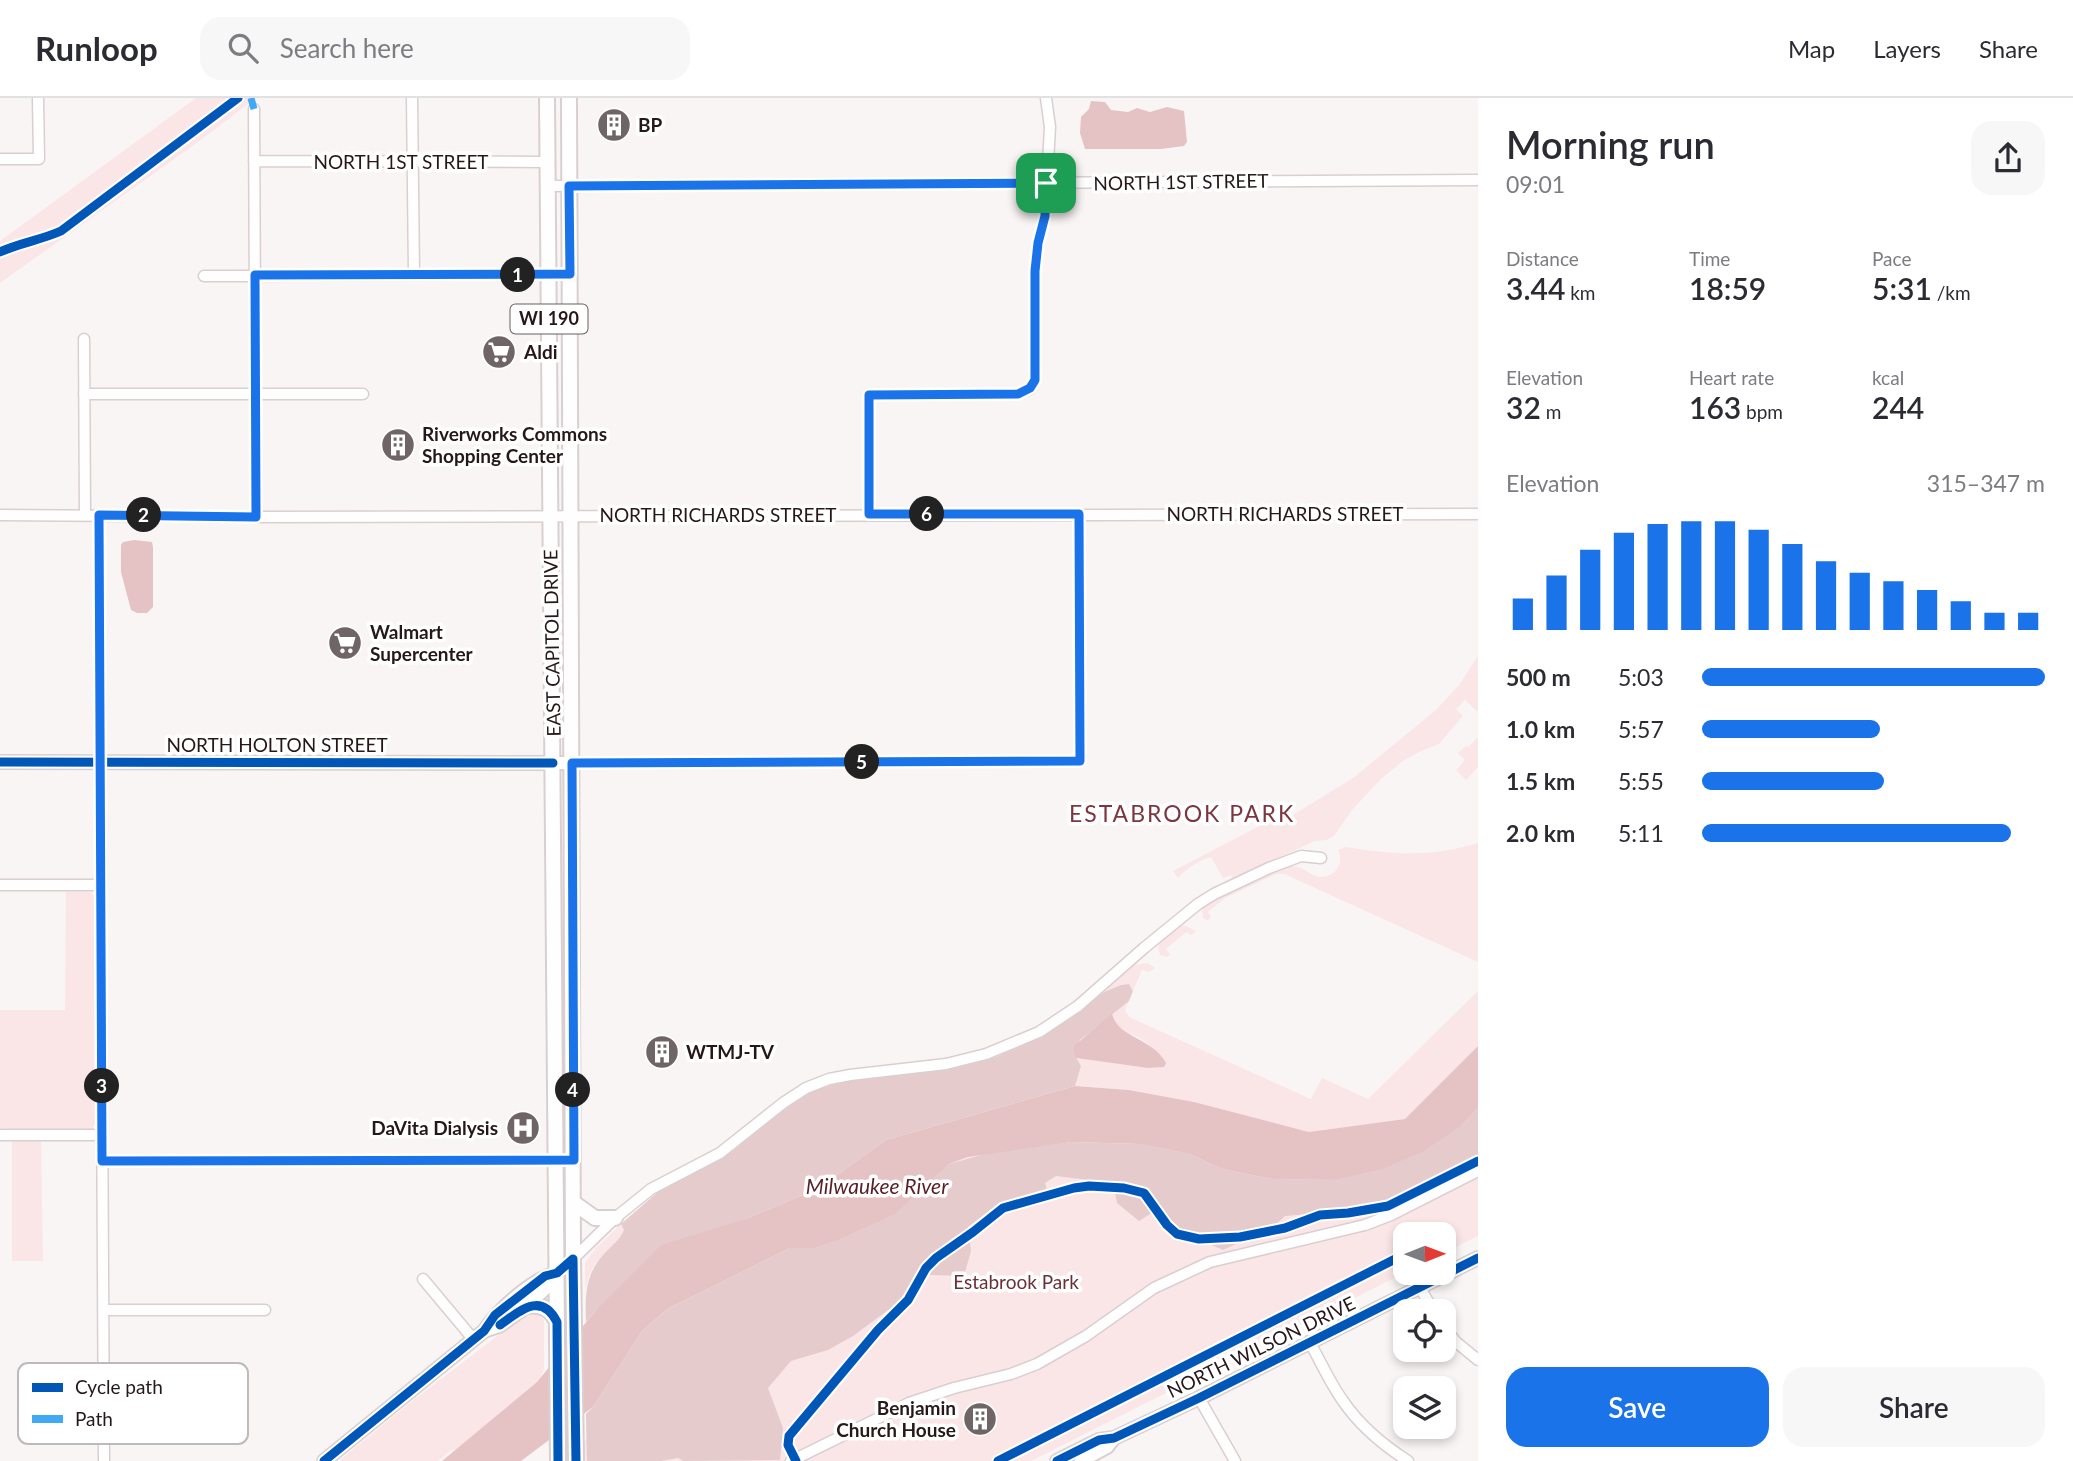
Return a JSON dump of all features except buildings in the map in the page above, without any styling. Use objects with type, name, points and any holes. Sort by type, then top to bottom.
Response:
[{"type":"main road","name":"WI 190","points":[[547,98],[547,162]]},
{"type":"main road","name":"WI 190","points":[[569,98],[569,186]]},
{"type":"main road","name":"EAST CAPITOL DRIVE","points":[[547,162],[558,1461]]},
{"type":"main road","name":"EAST CAPITOL DRIVE","points":[[569,186],[573,1311],[576,1454]]},
{"type":"main road","name":"NORTH HOLTON STREET","points":[[0,762],[572,763]]},
{"type":"main road","points":[[574,1203],[595,1218],[615,1218]]},
{"type":"main road","name":"NORTH WILSON DRIVE","points":[[1057,1461],[1088,1457],[1103,1438],[1114,1438],[1199,1398],[1478,1258]]},
{"type":"main road","points":[[479,1335],[499,1326],[527,1306],[573,1259]]},
{"type":"main road","points":[[324,1461],[479,1335],[495,1315],[545,1276],[557,1273]]},
{"type":"main road","points":[[527,1306],[547,1309],[557,1322]]},
{"type":"street","points":[[0,159],[39,159],[38,98]]},
{"type":"street","points":[[412,98],[414,275]]},
{"type":"street","points":[[869,514],[869,395],[1018,394],[1030,388],[1035,380],[1035,271],[1045,216],[1050,127],[1046,98]]},
{"type":"street","points":[[254,109],[256,517]]},
{"type":"street","name":"NORTH 1ST STREET","points":[[254,162],[547,162]]},
{"type":"street","name":"NORTH 1ST STREET","points":[[548,187],[1478,180]]},
{"type":"street","points":[[204,275],[570,274]]},
{"type":"street","points":[[84,339],[85,514]]},
{"type":"street","points":[[84,394],[363,394]]},
{"type":"street","name":"NORTH RICHARDS STREET","points":[[0,514],[256,517],[1478,514]]},
{"type":"street","name":"NORTH HOLTON STREET","points":[[572,763],[1080,761],[1079,514]]},
{"type":"street","points":[[99,515],[103,1363]]},
{"type":"street","points":[[573,1259],[615,1218],[651,1189],[731,1146],[783,1103],[806,1088],[829,1079],[850,1075],[946,1064],[986,1054],[1039,1032],[1078,1006],[1144,948],[1214,894],[1301,856],[1321,858]]},
{"type":"street","points":[[0,886],[101,886]]},
{"type":"street","points":[[0,1135],[102,1135]]},
{"type":"street","points":[[102,1161],[574,1160]]},
{"type":"street","points":[[791,1461],[909,1402],[1011,1374],[1037,1364],[1086,1336],[1154,1287],[1193,1268],[1364,1225],[1391,1215],[1478,1171]]},
{"type":"street","points":[[423,1279],[479,1335]]},
{"type":"street","points":[[1420,1287],[1426,1299]]},
{"type":"street","points":[[103,1310],[265,1310]]},
{"type":"street","points":[[1456,1341],[1478,1360]]},
{"type":"street","points":[[1310,1343],[1342,1400],[1373,1435],[1408,1461]]},
{"type":"street","points":[[1199,1398],[1235,1461]]},
{"type":"green space","points":[[196,98],[256,98],[0,283],[0,241]]},
{"type":"green space","points":[[1478,656],[1478,712],[1465,700],[1456,709],[1463,716],[1439,744],[1403,761],[1382,778],[1352,810],[1334,836],[1315,841],[1233,879],[1231,875],[1223,878],[1211,857],[1193,865],[1178,878],[1173,871],[1269,821],[1283,821],[1353,778],[1436,710],[1459,685]]},
{"type":"green space","points":[[1478,737],[1478,767],[1466,780],[1456,770],[1465,760],[1458,753]]},
{"type":"green space","points":[[1478,843],[1478,962],[1284,874],[1276,874],[1225,898],[1208,912],[1211,916],[1208,921],[1203,918],[1202,908],[1273,871],[1292,866],[1318,877],[1331,874],[1339,866],[1338,850],[1346,847],[1380,852],[1428,853]]},
{"type":"green space","points":[[66,892],[91,892],[94,896],[95,1124],[92,1129],[41,1129],[43,1261],[12,1261],[12,1129],[0,1128],[0,1010],[65,1010]]},
{"type":"green space","points":[[1179,925],[1196,931],[1192,935],[1186,932],[1166,949],[1170,954],[1167,957],[1160,955],[1158,947],[1162,940]]},
{"type":"green space","points":[[1148,963],[1155,968],[1149,972],[1142,970],[1133,991],[1129,984],[1104,992],[1134,965]]},
{"type":"green space","points":[[1478,991],[1478,1046],[1406,1119],[1309,1132],[1194,1102],[1129,1090],[1075,1086],[1081,1066],[1076,1058],[1148,1068],[1164,1067],[1150,1046],[1121,1028],[1114,1020],[1112,1013],[1129,1001],[1125,1010],[1129,1017],[1311,1099],[1322,1078],[1368,1099]]},
{"type":"green space","name":"Estabrook Park","points":[[1478,1108],[1478,1236],[1456,1247],[1456,1222],[1393,1222],[1393,1279],[1031,1461],[583,1461],[586,1414],[593,1407],[949,1164],[992,1152],[1462,1125]]},
{"type":"green space","points":[[621,1224],[624,1230],[596,1263],[585,1290],[585,1263],[595,1249]]},
{"type":"green space","points":[[539,1315],[544,1320],[544,1369],[540,1379],[467,1446],[450,1451],[438,1461],[339,1461],[407,1405],[522,1317]]},
{"type":"shaded area","points":[[1129,984],[1133,991],[1129,1001],[1080,1040],[1073,1052],[1081,1066],[1075,1086],[886,1140],[819,1188],[746,1219],[597,1309],[586,1322],[589,1278],[603,1255],[622,1234],[624,1230],[621,1224],[659,1191],[734,1150],[800,1096],[836,1082],[955,1068],[996,1057],[1046,1034],[1104,992]]},
{"type":"shaded area","points":[[1478,1108],[1478,1156],[1381,1208],[1285,1216],[1273,1227],[1223,1250],[1178,1230],[1161,1207],[1139,1221],[1117,1203],[1113,1183],[1056,1176],[1045,1183],[1048,1194],[999,1203],[968,1227],[971,1251],[964,1276],[930,1275],[853,1336],[828,1350],[791,1361],[768,1388],[783,1428],[780,1460],[683,1461],[678,1458],[661,1461],[587,1461],[586,1414],[642,1331],[667,1309],[790,1248],[815,1247],[839,1240],[894,1214],[949,1164],[992,1152],[1072,1142],[1140,1144],[1190,1154],[1222,1169],[1272,1179],[1334,1180],[1462,1125]]},
{"type":"water","points":[[1091,101],[1105,102],[1111,110],[1128,112],[1137,108],[1150,112],[1167,107],[1184,111],[1187,142],[1184,146],[1161,149],[1085,149],[1080,133],[1081,117],[1089,109]]},
{"type":"water","points":[[134,540],[152,542],[153,547],[153,607],[147,613],[131,610],[121,572],[121,545]]},
{"type":"water","points":[[1112,1013],[1120,1027],[1160,1055],[1166,1063],[1164,1067],[1148,1068],[1076,1058],[1074,1046]]},
{"type":"water","name":"Milwaukee River","points":[[1478,1046],[1478,1108],[1462,1125],[1424,1151],[1382,1169],[1334,1180],[1272,1179],[1222,1169],[1190,1154],[1140,1144],[1072,1142],[968,1157],[949,1164],[895,1214],[839,1240],[814,1248],[790,1248],[667,1309],[642,1331],[593,1407],[521,1461],[442,1461],[537,1382],[597,1309],[661,1245],[746,1219],[819,1188],[886,1140],[1075,1086],[1129,1090],[1194,1102],[1309,1132],[1405,1119]]},
{"type":"marked path","points":[[251,98],[254,109]]},
{"type":"cycle path","points":[[0,252],[61,231],[238,98]]},
{"type":"cycle path","points":[[0,762],[553,763]]},
{"type":"cycle path","points":[[796,1461],[788,1445],[789,1436],[878,1330],[908,1300],[926,1268],[1003,1208],[1074,1188],[1124,1188],[1144,1193],[1167,1225],[1177,1234],[1199,1239],[1240,1237],[1285,1228],[1320,1215],[1388,1206],[1478,1161]]},
{"type":"cycle path","points":[[1057,1461],[1099,1440],[1114,1438],[1199,1398],[1478,1258]]},
{"type":"cycle path","points":[[573,1259],[576,1461]]},
{"type":"cycle path","points":[[324,1461],[484,1331],[495,1315],[545,1276],[557,1273],[573,1259]]},
{"type":"cycle path","points":[[998,1461],[1393,1260]]},
{"type":"cycle path","points":[[500,1325],[523,1310],[537,1306],[544,1307],[557,1322],[558,1461]]},
{"type":"place","name":"BP","points":[[614,125]]},
{"type":"place","name":"Aldi","points":[[499,352]]},
{"type":"place","name":"Riverworks Commons Shopping Center","points":[[398,445]]},
{"type":"place","name":"Walmart Supercenter","points":[[345,643]]},
{"type":"place","name":"WTMJ-TV","points":[[662,1052]]},
{"type":"place","name":"DaVita Dialysis","points":[[523,1128]]},
{"type":"place","name":"Benjamin Church House","points":[[980,1419]]},
{"type":"district","name":"ESTABROOK PARK","points":[[1182,814]]},
{"type":"route","points":[[1046,183],[1045,216],[1035,271],[1035,380],[1030,388],[1018,394],[869,395],[869,514],[1079,514],[1080,761],[572,763],[574,1160],[102,1161],[99,515],[256,517],[255,275],[570,274],[569,186],[1046,183]]}]
